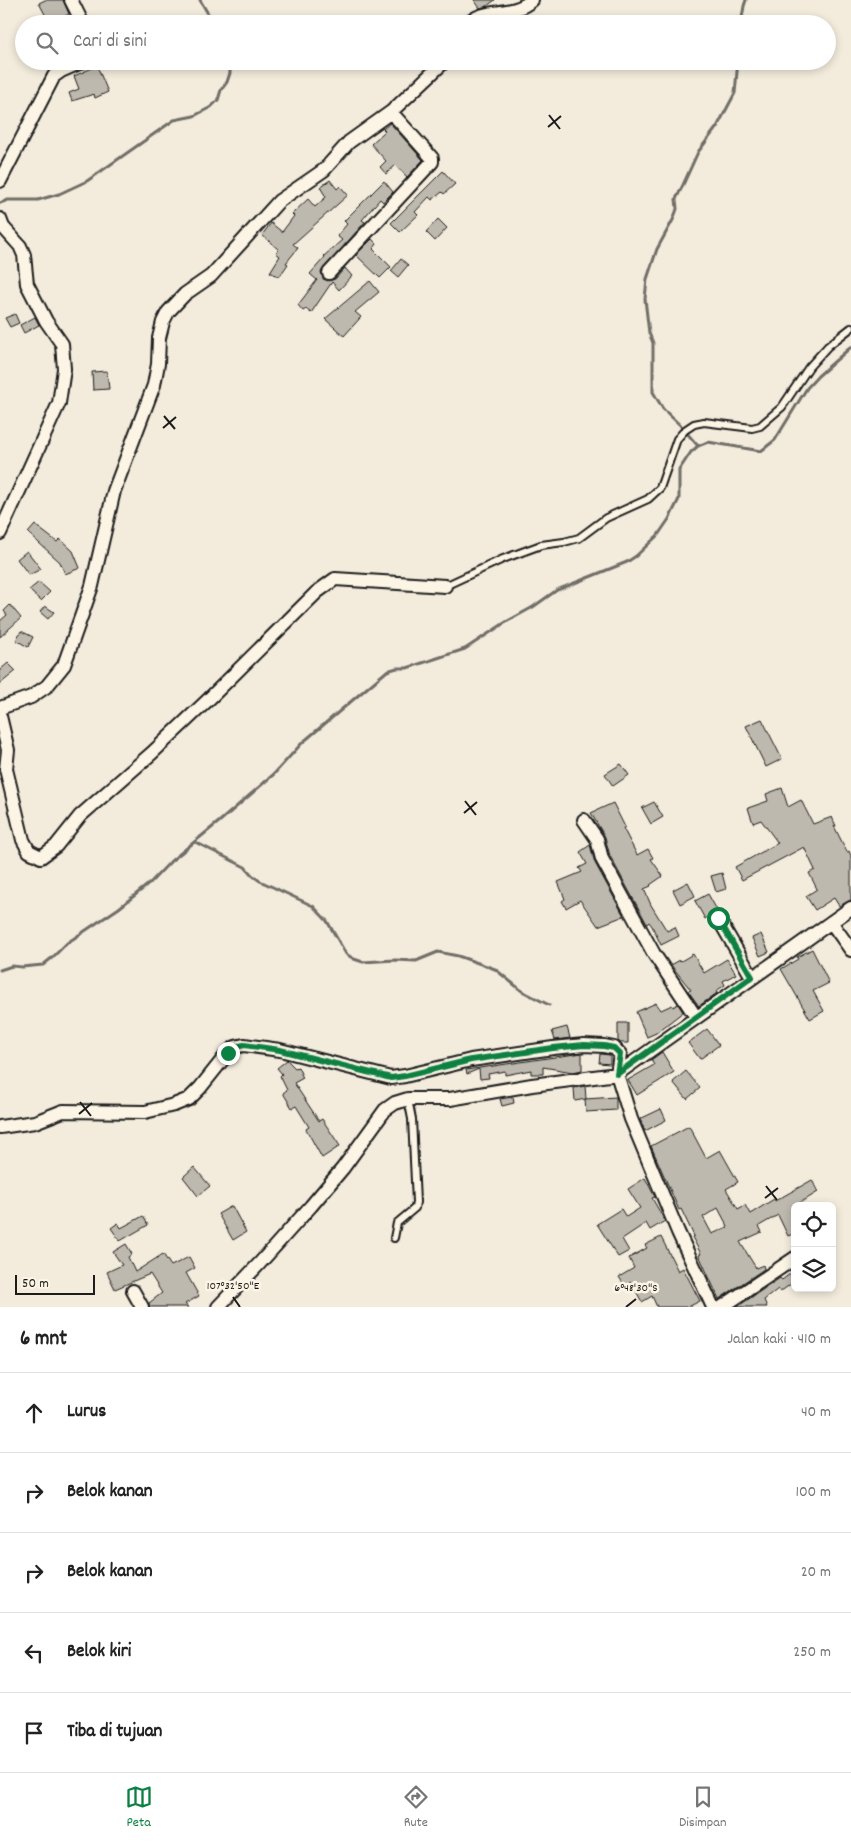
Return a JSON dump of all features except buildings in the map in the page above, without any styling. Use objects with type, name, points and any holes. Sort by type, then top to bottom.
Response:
[{"type":"street","points":[[70,0],[78,15]]},
{"type":"street","points":[[485,15],[512,11],[527,2]]},
{"type":"street","points":[[0,181],[54,76],[63,70]]},
{"type":"street","points":[[0,708],[31,697],[47,686],[64,665],[92,586],[114,491],[154,385],[158,364],[159,338],[168,312],[185,294],[211,276],[279,201],[324,170],[349,142],[391,112],[435,70]]},
{"type":"street","points":[[329,273],[432,162],[432,158],[391,112]]},
{"type":"street","points":[[0,219],[3,227],[20,246],[24,254],[27,284],[46,321],[62,344],[64,369],[59,403],[33,464],[0,533]]},
{"type":"street","points":[[0,716],[8,750],[6,769],[23,840],[29,851],[41,857],[56,846],[80,816],[152,753],[210,699],[317,592],[335,579],[445,586]]},
{"type":"street","points":[[584,820],[596,839],[602,860],[654,954],[696,1017]]},
{"type":"street","points":[[218,1307],[259,1264],[343,1168],[385,1110],[395,1103],[408,1099],[450,1099],[532,1085],[617,1074],[851,908]]},
{"type":"street","points":[[718,918],[752,977]]},
{"type":"street","points":[[830,922],[851,950]]},
{"type":"street","points":[[0,1128],[35,1122],[62,1112],[145,1112],[174,1105],[189,1098],[200,1088],[228,1053],[235,1047],[244,1045],[280,1050],[391,1078],[471,1060],[553,1048],[584,1045],[614,1048],[620,1054],[617,1074],[631,1119],[678,1232],[713,1307]]},
{"type":"street","points":[[722,1307],[791,1261]]},
{"type":"street","points":[[133,1291],[142,1307]]},
{"type":"lane","points":[[445,586],[503,559],[541,545],[579,538],[606,518],[648,499],[660,488],[677,439],[685,430],[694,424],[704,422],[746,427],[760,426],[782,406],[809,367],[828,346],[851,328]]},
{"type":"lane","points":[[394,1238],[397,1223],[415,1208],[416,1202],[412,1119],[408,1099]]},
{"type":"waterway","points":[[200,0],[209,15]]},
{"type":"waterway","points":[[742,15],[746,0]]},
{"type":"waterway","points":[[0,203],[8,200],[38,200],[59,194],[87,181],[174,120],[194,116],[211,107],[218,100],[221,90],[227,82],[230,70]]},
{"type":"waterway","points":[[698,446],[663,409],[653,392],[653,343],[649,333],[645,299],[647,279],[657,249],[677,209],[676,199],[698,152],[717,127],[735,93],[737,70]]},
{"type":"waterway","points":[[0,970],[12,966],[43,965],[67,943],[119,908],[150,883],[171,861],[274,774],[302,743],[387,671],[407,668],[465,649],[557,590],[627,562],[636,556],[658,535],[669,519],[679,499],[679,470],[691,452],[698,446],[708,442],[761,451],[775,440],[807,388],[851,347]]},
{"type":"waterway","points":[[195,842],[245,867],[260,881],[313,906],[327,921],[346,954],[354,959],[363,962],[416,961],[438,952],[458,956],[495,969],[522,991],[549,1005]]},
{"type":"route","points":[[228,1053],[235,1047],[244,1045],[280,1050],[391,1078],[471,1060],[553,1048],[584,1045],[604,1046],[614,1048],[620,1054],[617,1074],[752,977],[718,918]]}]
